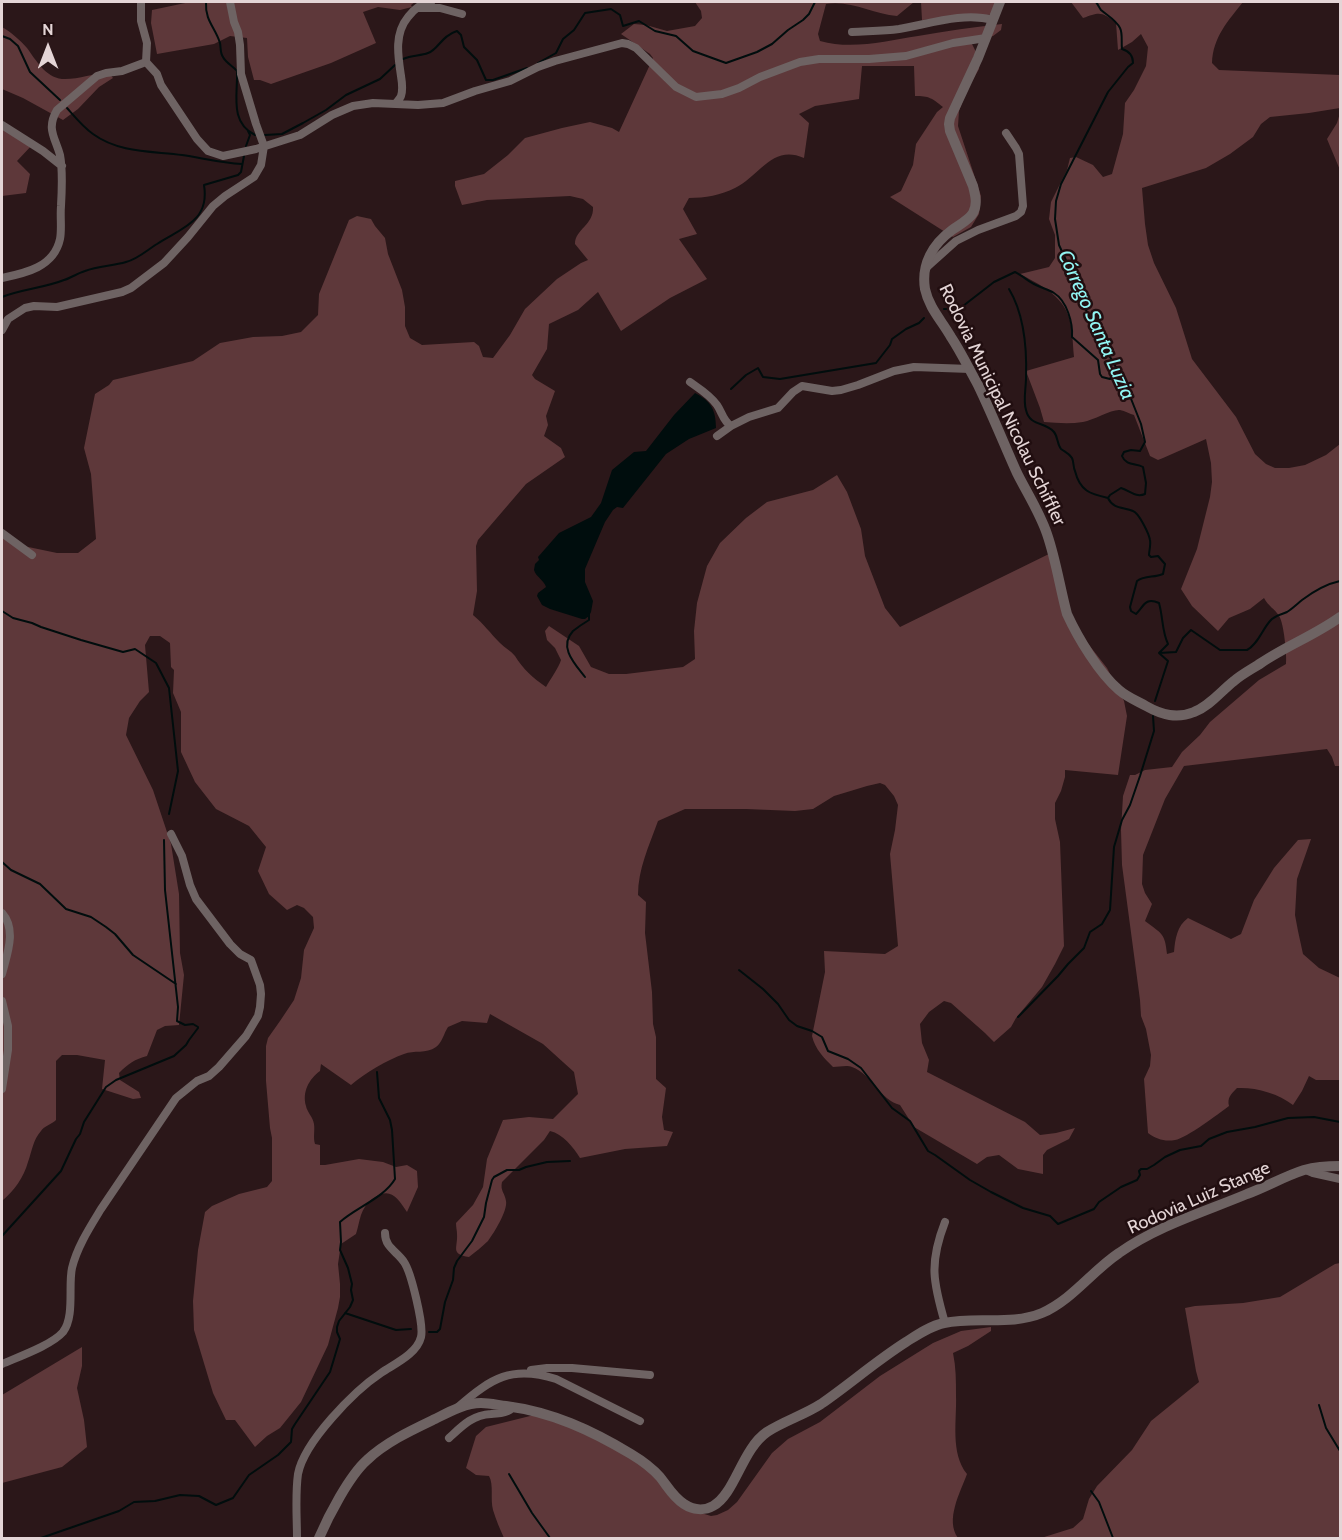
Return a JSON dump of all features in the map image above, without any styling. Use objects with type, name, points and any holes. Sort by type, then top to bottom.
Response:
[{"type":"street","points":[[141,2],[141,21],[147,43],[146,62],[157,74],[161,85],[196,140],[208,151],[223,156],[300,135],[332,115],[353,106],[373,103],[418,105],[443,102],[510,81],[538,67],[565,58],[622,43],[636,48],[676,87],[696,97],[723,94],[800,62],[819,59],[906,56],[953,43],[986,38]]},
{"type":"street","points":[[2,330],[8,319],[25,308],[57,307],[122,292],[142,280],[175,253],[213,206],[254,177],[261,165],[264,146],[241,74],[240,45],[230,2]]},
{"type":"street","points":[[396,104],[402,89],[398,43],[402,24],[416,8],[432,2]]},
{"type":"street","name":"Rodovia Municipal Nicolau Schiffler","points":[[999,2],[978,58],[949,124],[973,186],[975,206],[968,219],[935,246],[924,277],[928,300],[970,369],[1047,533],[1066,614],[1072,625],[1105,675],[1118,689],[1163,714],[1179,717],[1198,711],[1234,680],[1284,648],[1322,630],[1341,617]]},
{"type":"street","points":[[416,8],[440,8],[462,14]]},
{"type":"street","points":[[852,32],[900,28],[948,20],[981,18],[993,20]]},
{"type":"street","points":[[2,278],[45,263],[56,251],[60,237],[62,166],[51,125],[57,110],[97,76],[122,71],[146,62]]},
{"type":"street","points":[[2,125],[62,166]]},
{"type":"street","points":[[927,267],[956,241],[1021,212],[1023,198],[1019,154],[1006,133]]},
{"type":"street","points":[[717,436],[749,417],[778,408],[802,386],[832,391],[914,367],[970,369]]},
{"type":"street","points":[[690,382],[710,397],[731,426]]},
{"type":"street","points":[[2,533],[32,555]]},
{"type":"street","points":[[2,1364],[47,1344],[62,1333],[69,1317],[72,1269],[90,1227],[176,1098],[196,1081],[209,1076],[219,1067],[246,1036],[258,1016],[261,994],[251,960],[240,954],[230,944],[196,899],[182,856],[171,834]]},
{"type":"street","points":[[2,913],[9,925],[10,936],[2,974]]},
{"type":"street","points":[[2,1001],[8,1026],[8,1050],[2,1089]]},
{"type":"street","name":"Rodovia Luiz Stange","points":[[319,1539],[331,1512],[366,1461],[408,1432],[456,1410],[480,1403],[511,1406],[555,1416],[632,1455],[660,1476],[670,1492],[682,1503],[703,1510],[714,1506],[725,1494],[760,1437],[820,1404],[885,1356],[933,1326],[969,1321],[1009,1320],[1038,1315],[1067,1298],[1109,1259],[1159,1229],[1306,1170],[1341,1166]]},
{"type":"street","points":[[1306,1170],[1341,1179]]},
{"type":"street","points":[[945,1222],[938,1242],[933,1269],[937,1296],[945,1323]]},
{"type":"street","points":[[297,1539],[297,1483],[302,1462],[318,1436],[345,1404],[373,1378],[411,1352],[422,1336],[422,1321],[406,1265],[387,1244],[385,1233]]},
{"type":"street","points":[[525,1373],[533,1370],[564,1368],[650,1375]]},
{"type":"street","points":[[456,1410],[470,1397],[502,1376],[513,1373],[542,1374],[556,1378],[640,1421]]},
{"type":"street","points":[[449,1438],[471,1419],[507,1412],[511,1406]]},
{"type":"shaded area","points":[[190,2],[415,2],[411,5],[412,7],[400,10],[378,7],[363,12],[376,43],[331,63],[271,84],[254,80],[248,57],[247,38],[230,36],[214,44],[157,54],[151,23],[152,10]]},
{"type":"shaded area","points":[[695,2],[914,2],[897,16],[844,4],[826,4],[818,34],[820,41],[844,45],[881,42],[1002,24],[1001,30],[993,36],[971,42],[980,60],[979,69],[967,90],[959,111],[958,126],[981,196],[979,214],[971,227],[953,237],[890,197],[901,191],[913,165],[916,144],[937,112],[943,107],[930,98],[915,96],[914,66],[862,66],[859,99],[815,106],[799,114],[809,123],[804,158],[783,155],[767,163],[744,183],[730,190],[713,196],[689,198],[683,209],[697,234],[679,239],[707,279],[670,298],[621,331],[598,292],[578,310],[549,324],[547,349],[532,375],[555,391],[546,416],[548,425],[544,436],[561,448],[565,457],[526,484],[478,540],[476,546],[477,591],[473,615],[529,673],[546,687],[561,660],[555,648],[547,640],[545,631],[549,626],[579,646],[591,667],[609,674],[683,667],[695,659],[694,631],[697,603],[707,566],[720,543],[767,502],[813,490],[837,475],[847,492],[861,529],[865,556],[885,608],[900,627],[1053,552],[1075,627],[1107,668],[1124,701],[1127,716],[1118,775],[1065,770],[1061,791],[1055,803],[1055,819],[1060,842],[1064,946],[1042,987],[1011,1027],[994,1042],[951,1003],[944,1001],[929,1012],[920,1024],[922,1043],[929,1060],[927,1072],[1025,1122],[1040,1135],[1075,1128],[1069,1139],[1047,1150],[1043,1155],[1043,1174],[1018,1169],[999,1155],[987,1157],[977,1164],[914,1127],[900,1105],[887,1098],[859,1070],[850,1066],[833,1067],[815,1045],[812,1036],[825,972],[824,951],[885,954],[898,946],[890,854],[898,805],[885,785],[880,783],[834,796],[813,809],[795,811],[685,809],[658,821],[638,885],[638,895],[646,902],[645,933],[656,1037],[656,1079],[666,1088],[662,1117],[664,1130],[673,1132],[667,1146],[625,1149],[580,1158],[571,1145],[550,1131],[502,1182],[505,1210],[491,1237],[469,1257],[463,1256],[456,1250],[456,1223],[473,1205],[483,1187],[487,1159],[503,1120],[529,1117],[553,1119],[578,1094],[574,1072],[543,1044],[490,1014],[487,1023],[462,1021],[448,1027],[436,1047],[397,1057],[376,1067],[351,1085],[321,1064],[320,1071],[310,1082],[305,1096],[314,1124],[315,1144],[320,1145],[320,1165],[359,1159],[383,1162],[396,1167],[407,1165],[417,1171],[418,1187],[407,1212],[396,1198],[388,1193],[372,1199],[362,1213],[356,1234],[341,1244],[338,1264],[340,1297],[328,1345],[301,1402],[280,1428],[255,1447],[235,1420],[226,1420],[213,1393],[194,1330],[193,1301],[198,1250],[205,1212],[212,1206],[239,1194],[267,1187],[272,1181],[272,1138],[266,1081],[266,1046],[268,1038],[294,1000],[301,978],[304,950],[314,928],[313,917],[297,905],[287,910],[269,894],[258,871],[266,847],[249,826],[216,809],[195,782],[181,752],[181,712],[173,693],[174,670],[171,667],[170,643],[160,636],[150,636],[145,645],[149,692],[129,718],[126,735],[153,790],[171,844],[179,894],[180,953],[184,975],[179,1025],[165,1026],[157,1030],[147,1056],[132,1062],[119,1073],[120,1080],[139,1092],[141,1098],[133,1099],[102,1089],[105,1060],[62,1055],[56,1061],[56,1120],[38,1134],[21,1178],[2,1201],[2,534],[14,544],[57,553],[78,553],[96,539],[91,474],[84,448],[95,394],[113,380],[193,361],[220,343],[301,332],[318,315],[319,294],[349,220],[357,216],[371,219],[385,238],[388,254],[402,290],[405,326],[410,338],[422,345],[474,342],[479,346],[483,357],[493,358],[525,309],[557,279],[588,260],[575,244],[578,234],[591,218],[593,207],[583,199],[570,196],[487,200],[462,205],[455,181],[484,174],[525,138],[590,122],[619,132],[653,58],[621,34],[634,24],[667,31],[695,26],[702,18],[701,11]]},
{"type":"shaded area","points":[[921,2],[1002,2],[999,14],[922,20]]},
{"type":"shaded area","points":[[1071,2],[1243,2],[1222,30],[1215,45],[1212,63],[1219,70],[1340,75],[1340,108],[1270,117],[1261,124],[1253,137],[1206,168],[1142,188],[1148,245],[1154,263],[1176,308],[1192,359],[1236,417],[1255,454],[1266,464],[1275,468],[1289,468],[1305,465],[1326,455],[1340,444],[1340,766],[1335,766],[1327,749],[1184,766],[1165,799],[1143,855],[1142,884],[1152,904],[1145,921],[1162,934],[1167,954],[1174,952],[1179,929],[1188,918],[1231,939],[1241,934],[1254,900],[1274,868],[1298,840],[1311,839],[1297,879],[1295,915],[1303,954],[1319,968],[1340,978],[1340,1080],[1316,1080],[1309,1076],[1293,1105],[1266,1092],[1237,1088],[1230,1096],[1229,1106],[1187,1135],[1171,1141],[1161,1140],[1148,1133],[1144,1079],[1150,1066],[1151,1055],[1141,1016],[1122,865],[1123,796],[1130,775],[1145,770],[1172,767],[1182,752],[1210,722],[1259,680],[1286,664],[1286,647],[1281,620],[1264,598],[1250,609],[1229,618],[1218,631],[1192,606],[1181,589],[1197,549],[1210,497],[1211,463],[1206,439],[1158,460],[1150,456],[1134,415],[1124,411],[1112,411],[1083,422],[1044,422],[1026,371],[1074,357],[1070,321],[1062,303],[1039,284],[1020,274],[1049,267],[1055,258],[1055,235],[1049,219],[1051,202],[1067,170],[1070,158],[1076,157],[1093,165],[1103,177],[1112,174],[1123,134],[1125,103],[1146,66],[1148,47],[1141,34],[1118,50],[1116,23],[1100,14],[1083,18]]},
{"type":"shaded area","points":[[2,27],[21,42],[38,63],[56,78],[79,78],[109,73],[113,78],[99,87],[78,109],[63,120],[2,89]]},
{"type":"shaded area","points":[[1340,113],[1340,170],[1327,139]]},
{"type":"shaded area","points":[[2,124],[33,144],[17,161],[30,174],[26,193],[2,196]]},
{"type":"shaded area","points":[[695,393],[712,407],[716,428],[689,439],[666,454],[623,508],[617,507],[613,510],[605,522],[585,569],[585,582],[593,601],[589,616],[582,619],[542,605],[537,596],[546,587],[534,570],[539,560],[538,557],[559,533],[591,517],[601,503],[612,470],[634,452],[646,451],[674,415]]},
{"type":"shaded area","points":[[1340,1263],[1340,1538],[1041,1538],[1073,1528],[1083,1519],[1089,1499],[1097,1486],[1132,1450],[1151,1421],[1199,1382],[1185,1308],[1280,1297]]},
{"type":"shaded area","points":[[991,1327],[991,1331],[953,1353],[956,1379],[956,1446],[967,1474],[953,1515],[954,1531],[958,1538],[504,1538],[493,1510],[489,1476],[476,1475],[466,1468],[476,1436],[486,1427],[534,1415],[562,1424],[644,1459],[691,1510],[711,1516],[717,1515],[728,1510],[737,1502],[772,1453],[788,1439],[820,1422],[880,1376],[933,1343],[961,1331]]},
{"type":"shaded area","points":[[82,1347],[82,1366],[77,1388],[87,1447],[62,1467],[2,1483],[2,1395]]},
{"type":"waterway","points":[[206,2],[207,14],[218,37],[222,55],[237,71],[238,115],[241,123],[255,135]]},
{"type":"waterway","points":[[538,63],[556,53],[563,39],[574,30],[585,13],[611,9],[620,15],[623,26],[639,21],[655,31],[676,36],[693,51],[726,63],[772,44],[803,20],[815,2]]},
{"type":"waterway","name":"Córrego Santa Luzia","points":[[1096,2],[1120,28],[1122,49],[1130,54],[1133,63],[1108,92],[1061,184],[1056,201],[1055,219],[1059,245],[1075,280],[1081,300],[1124,381],[1141,424],[1145,442],[1140,451],[1131,450],[1124,452],[1122,456],[1129,463],[1143,467],[1146,483],[1145,494],[1136,495],[1121,488],[1108,498]]},
{"type":"waterway","points":[[403,59],[431,51],[447,36],[457,31],[461,35],[464,47],[477,60],[486,80],[493,80],[527,68]]},
{"type":"waterway","points":[[2,36],[18,46],[30,72],[60,100]]},
{"type":"waterway","points":[[265,135],[282,134],[303,123],[346,95],[380,79],[395,65]]},
{"type":"waterway","points":[[67,108],[89,131],[114,145],[242,164]]},
{"type":"waterway","points":[[246,146],[250,135],[248,131]]},
{"type":"waterway","points":[[2,297],[56,283],[90,269],[126,262],[138,257],[192,222],[203,207],[204,185],[238,175],[241,172],[244,156]]},
{"type":"waterway","points":[[944,309],[963,306],[994,282],[1015,272],[1059,297],[1070,319],[1072,337],[1098,360],[1102,377],[1110,379],[1117,367]]},
{"type":"waterway","points":[[1009,289],[1018,309],[1025,344],[1025,403],[1028,415],[1034,422],[1054,432],[1061,449],[1072,458],[1077,478],[1083,487],[1091,493],[1108,498]]},
{"type":"waterway","points":[[731,389],[746,375],[758,368],[763,377],[780,379],[876,363],[892,339],[924,318]]},
{"type":"waterway","name":"Córrego Santa Luzia","points":[[1108,498],[1115,506],[1133,511],[1138,516],[1149,537],[1149,555],[1158,556],[1165,564],[1163,574],[1137,581],[1130,607],[1131,611],[1136,614],[1148,602],[1159,603],[1168,644],[1159,653]]},
{"type":"waterway","name":"Córrego Santa Luzia","points":[[1159,653],[1176,652],[1183,638],[1191,630],[1220,650],[1247,650],[1274,617],[1287,612],[1320,588],[1340,581]]},
{"type":"waterway","points":[[2,611],[13,618],[81,640],[123,652],[135,649],[156,663],[169,688],[178,771],[169,814]]},
{"type":"waterway","points":[[585,677],[570,655],[567,643],[573,631],[589,620],[589,614]]},
{"type":"waterway","points":[[1155,701],[1168,661],[1159,653]]},
{"type":"waterway","points":[[1018,1017],[1084,948],[1090,932],[1102,924],[1110,910],[1114,847],[1154,731],[1153,716]]},
{"type":"waterway","points":[[2,1236],[61,1171],[84,1122],[106,1087],[116,1080],[174,1056],[186,1045],[198,1028],[193,1024],[185,1025],[177,1021],[178,1007],[165,890],[164,840]]},
{"type":"waterway","points":[[2,862],[11,870],[40,884],[66,909],[91,917],[106,927],[133,955],[176,984]]},
{"type":"waterway","points":[[739,970],[763,989],[778,1004],[789,1020],[822,1037],[828,1051],[848,1059],[861,1068],[892,1108],[910,1121],[928,1151],[991,1192],[1023,1208],[1050,1216],[1058,1224],[1094,1209],[1099,1202],[1121,1187],[1137,1180],[1141,1169],[1147,1169],[1180,1150],[1201,1146],[1209,1139],[1227,1132],[1288,1118],[1314,1117],[1340,1122]]},
{"type":"waterway","points":[[41,1538],[119,1511],[134,1502],[155,1501],[180,1495],[199,1496],[216,1505],[233,1498],[249,1475],[278,1455],[291,1442],[292,1429],[330,1372],[340,1339],[337,1327],[353,1300],[348,1268],[340,1250],[340,1222],[384,1192],[395,1179],[392,1130],[390,1120],[379,1098],[377,1072]]},
{"type":"waterway","points":[[429,1332],[437,1332],[440,1329],[454,1268],[472,1241],[484,1217],[494,1177],[507,1170],[519,1170],[547,1162],[570,1161]]},
{"type":"waterway","points":[[345,1313],[396,1330],[411,1329]]},
{"type":"waterway","points":[[1319,1405],[1326,1428],[1340,1451]]},
{"type":"waterway","points":[[509,1474],[550,1538]]},
{"type":"waterway","points":[[1091,1491],[1099,1502],[1113,1538]]}]
